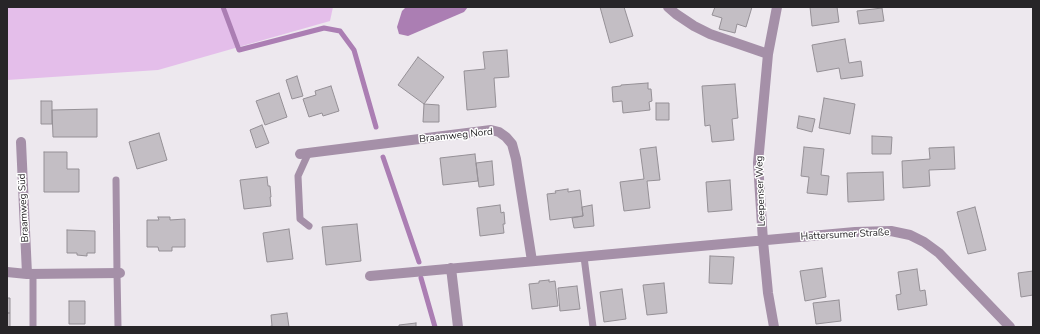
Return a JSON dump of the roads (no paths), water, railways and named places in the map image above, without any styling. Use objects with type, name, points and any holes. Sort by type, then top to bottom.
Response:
[{"type":"street","points":[[668,7],[694,26],[710,34],[768,54]]},
{"type":"street","name":"Leepenser Weg","points":[[774,327],[768,293],[758,163],[768,54],[777,7]]},
{"type":"street","name":"Braamweg Nord","points":[[304,154],[491,130],[499,132],[512,144],[516,159],[532,262]]},
{"type":"street","name":"Braamweg Süd","points":[[21,142],[30,274]]},
{"type":"street","name":"Hattersumer Straße","points":[[764,241],[855,232],[892,231],[910,235],[924,242],[939,253],[1010,327]]},
{"type":"street","points":[[370,276],[764,241]]},
{"type":"street","points":[[450,268],[458,327]]},
{"type":"street","points":[[7,272],[30,274],[118,273]]},
{"type":"lane","points":[[304,154],[298,176],[300,219],[309,226]]},
{"type":"lane","points":[[116,180],[118,327]]},
{"type":"lane","points":[[584,257],[593,327]]},
{"type":"lane","points":[[30,274],[33,327]]},
{"type":"waterway","points":[[223,7],[239,50],[324,28],[340,31],[354,50],[376,127]]},
{"type":"waterway","points":[[383,157],[419,262]]},
{"type":"waterway","points":[[421,278],[435,327]]}]
